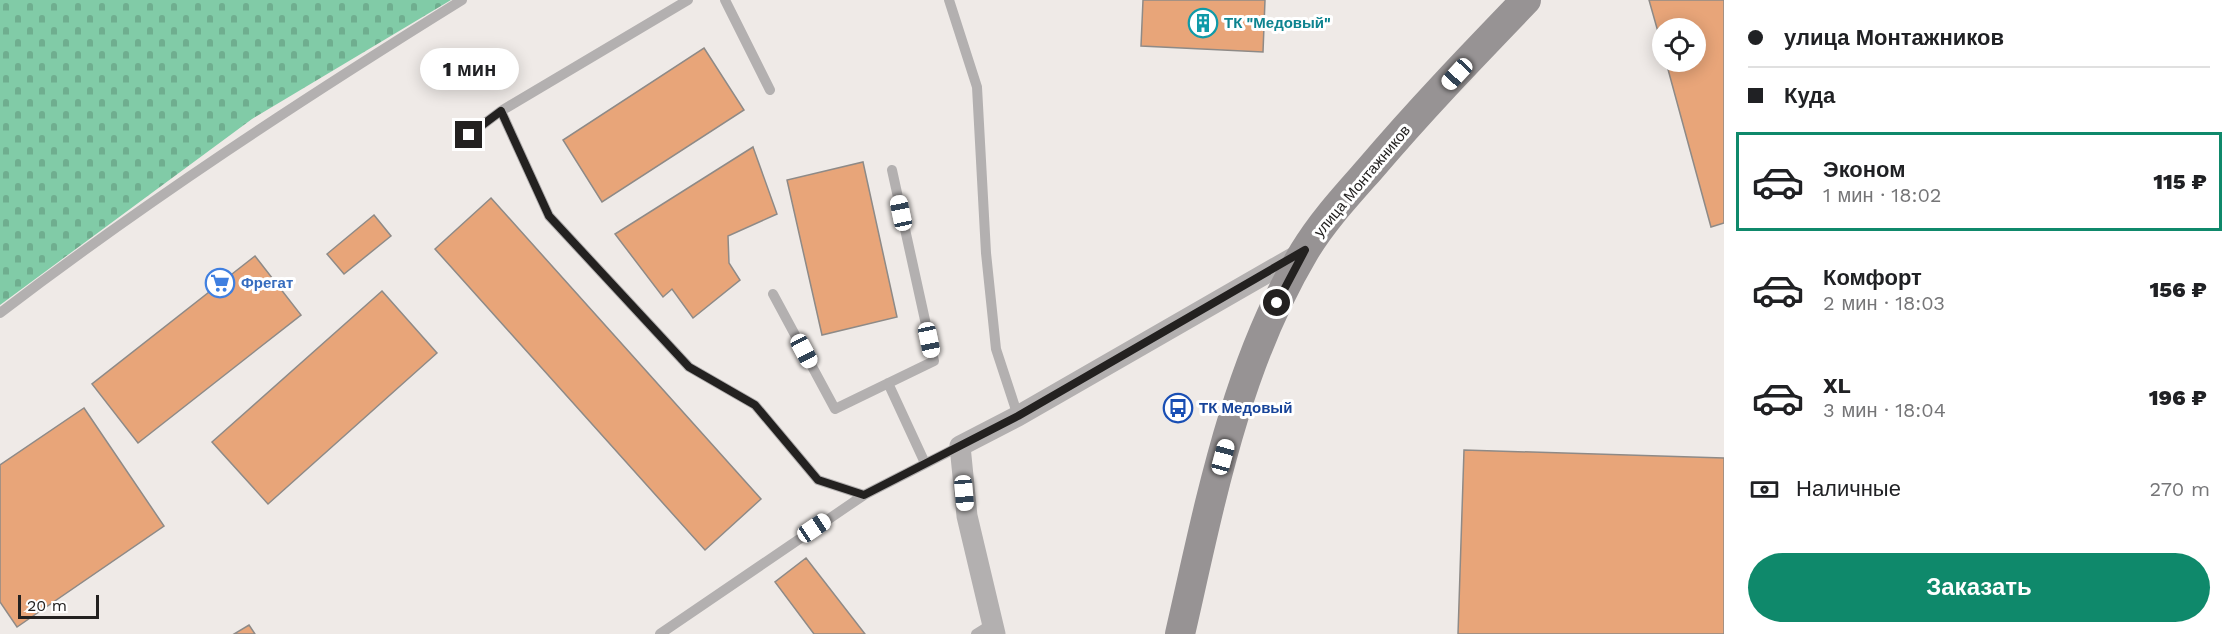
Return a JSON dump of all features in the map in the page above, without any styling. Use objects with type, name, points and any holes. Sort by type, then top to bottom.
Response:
[{"type":"main road","name":"улица Монтажников","points":[[1180,634],[1239,395],[1268,320],[1305,250],[1337,207],[1392,143],[1526,0]]},
{"type":"street","points":[[988,631],[967,516],[960,446],[1018,416],[1305,250]]},
{"type":"lane","points":[[0,314],[88,246],[325,85],[462,0]]},
{"type":"lane","points":[[469,135],[501,111],[688,0]]},
{"type":"lane","points":[[725,0],[770,90]]},
{"type":"lane","points":[[949,0],[977,87],[986,254],[996,349],[1018,416]]},
{"type":"lane","points":[[501,111],[549,216],[689,367],[755,405],[818,480],[864,495]]},
{"type":"lane","points":[[773,294],[835,409],[934,361],[892,170]]},
{"type":"lane","points":[[888,383],[925,463]]},
{"type":"lane","points":[[660,634],[864,495],[960,446]]},
{"type":"green space","points":[[0,0],[451,0],[252,119],[0,305]]},
{"type":"building","name":"ТК \"Медовый\"","points":[[1143,0],[1265,0],[1263,52],[1141,46]]},
{"type":"building","points":[[1649,0],[1724,0],[1724,223],[1711,227],[1669,72],[1706,72],[1706,18],[1654,18]]},
{"type":"building","points":[[704,48],[744,110],[602,202],[563,140]]},
{"type":"building","points":[[753,147],[777,214],[728,236],[729,263],[740,280],[693,318],[672,289],[663,297],[615,234]]},
{"type":"building","points":[[863,162],[897,317],[822,335],[787,180]]},
{"type":"building","points":[[491,198],[761,499],[705,550],[435,249]]},
{"type":"building","points":[[374,215],[391,236],[344,274],[327,254]]},
{"type":"building","points":[[255,256],[301,315],[138,443],[92,384]]},
{"type":"building","points":[[382,291],[437,353],[268,504],[212,442]]},
{"type":"building","points":[[84,408],[164,526],[17,627],[0,602],[0,465]]},
{"type":"building","points":[[1464,450],[1724,458],[1724,634],[1458,634]]},
{"type":"building","points":[[806,558],[865,634],[814,634],[775,582]]},
{"type":"building","points":[[249,625],[255,634],[234,634]]},
{"type":"place","name":"ТК \"Медовый\"","points":[[1203,23]]},
{"type":"place","name":"Фрегат","points":[[220,283]]},
{"type":"place","name":"ТК Медовый","points":[[1178,408]]},
{"type":"route","points":[[469,135],[501,111],[549,216],[689,367],[755,405],[818,480],[864,495],[1018,416],[1305,250],[1277,303]]}]
